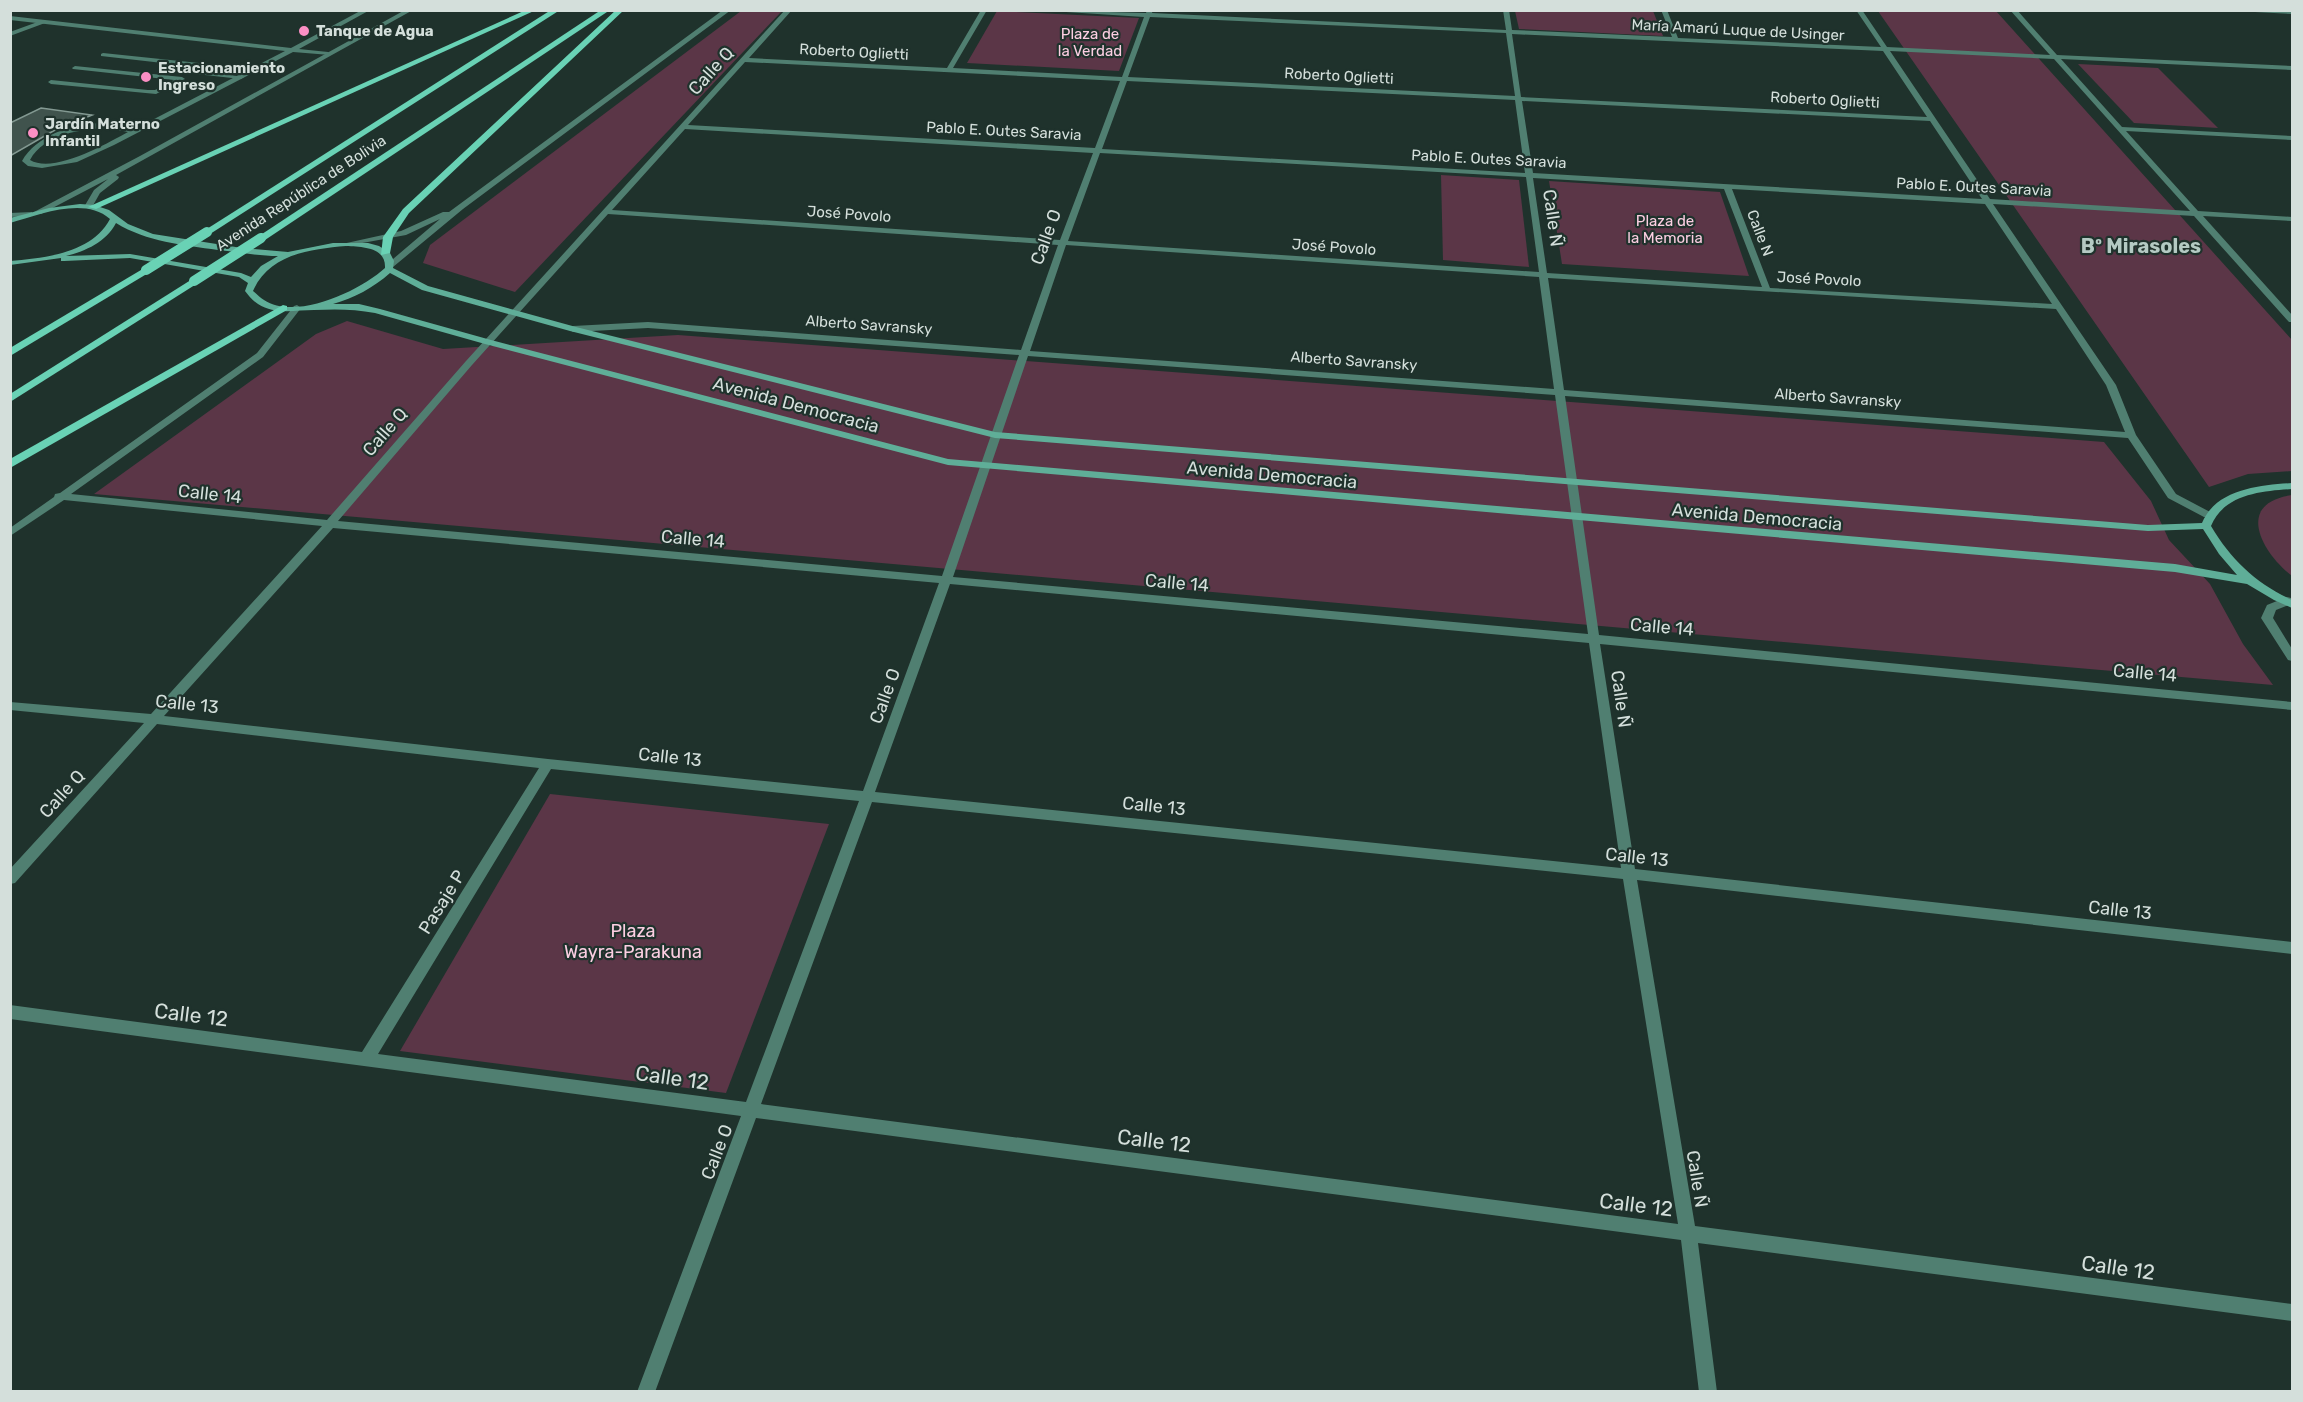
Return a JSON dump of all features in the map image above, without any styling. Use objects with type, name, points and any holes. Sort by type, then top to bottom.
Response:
[{"type":"main road","points":[[91,207],[533,10]]},
{"type":"main road","name":"Avenida República de Bolivia","points":[[10,353],[207,232],[557,10]]},
{"type":"main road","name":"Avenida República de Bolivia","points":[[10,399],[261,238],[607,10]]},
{"type":"main road","points":[[295,252],[267,265],[251,281],[249,291],[254,299],[266,305],[283,308],[312,307],[352,296],[369,288],[381,279],[389,267],[385,253],[388,237],[406,211],[621,10]]},
{"type":"main road","points":[[10,221],[38,212],[91,207],[104,210],[114,219],[137,232],[156,238],[264,254],[295,252],[345,243],[362,244],[385,253]]},
{"type":"main road","points":[[40,260],[92,243],[105,235],[112,227],[114,219]]},
{"type":"main road","points":[[10,263],[130,256],[241,274],[251,281]]},
{"type":"main road","name":"Avenida Democracia","points":[[389,267],[425,288],[995,435],[2148,528],[2207,521]]},
{"type":"main road","name":"Avenida Democracia","points":[[312,307],[359,307],[948,462],[983,467],[2175,568],[2247,580]]},
{"type":"main road","points":[[10,464],[283,308]]},
{"type":"main road","points":[[2290,603],[2247,580],[2228,562],[2207,521],[2223,502],[2253,491],[2292,486]]},
{"type":"street","points":[[133,132],[112,126],[81,127],[36,148],[28,155],[26,161],[37,165],[63,163],[84,156],[133,132],[292,51],[367,10]]},
{"type":"street","points":[[38,212],[143,158],[410,10]]},
{"type":"street","points":[[389,267],[460,207],[728,10]]},
{"type":"street","name":"Calle Q","points":[[10,879],[330,524],[488,342],[789,10]]},
{"type":"street","points":[[949,70],[984,10]]},
{"type":"street","name":"María Amarú Luque de Usinger","points":[[1038,10],[1149,13],[1509,33],[2292,68]]},
{"type":"street","name":"Calle Ñ","points":[[1506,10],[1594,639],[1629,874],[1688,1233],[1708,1392]]},
{"type":"street","points":[[1664,10],[1676,40]]},
{"type":"street","points":[[1859,10],[2060,307],[2110,385],[2132,435],[2172,496],[2207,521]]},
{"type":"street","points":[[2013,10],[2292,319]]},
{"type":"street","points":[[2255,10],[2291,13]]},
{"type":"street","name":"Calle O","points":[[646,1392],[753,1110],[868,795],[946,580],[983,467],[1063,242],[1149,13]]},
{"type":"street","points":[[10,18],[328,54]]},
{"type":"street","points":[[11,33],[44,22]]},
{"type":"street","points":[[51,82],[156,92],[204,67],[103,55]]},
{"type":"street","name":"Roberto Oglietti","points":[[745,60],[1932,119]]},
{"type":"street","points":[[75,68],[182,79]]},
{"type":"street","points":[[196,72],[241,77]]},
{"type":"street","name":"Pablo E. Outes Saravia","points":[[684,127],[2292,219]]},
{"type":"street","points":[[2121,129],[2292,138]]},
{"type":"street","points":[[91,207],[105,185],[143,158]]},
{"type":"street","name":"Calle N","points":[[1727,186],[1767,290]]},
{"type":"street","points":[[345,243],[388,237],[417,228],[460,207]]},
{"type":"street","name":"José Povolo","points":[[607,212],[1767,290],[2060,307]]},
{"type":"street","points":[[10,216],[29,214]]},
{"type":"street","points":[[10,533],[260,355],[297,308]]},
{"type":"street","name":"Alberto Savransky","points":[[573,328],[648,325],[1024,351],[2132,435]]},
{"type":"street","name":"Calle 14","points":[[59,496],[330,524],[1594,639],[2292,706]]},
{"type":"street","points":[[2290,603],[2271,608],[2267,618],[2292,657]]},
{"type":"street","name":"Calle 13","points":[[10,706],[154,719],[548,764],[1629,874],[2292,948]]},
{"type":"street","name":"Pasaje P","points":[[366,1059],[548,764]]},
{"type":"street","name":"Calle 12","points":[[10,1012],[2292,1313]]},
{"type":"green space","points":[[741,11],[782,11],[515,292],[423,263],[430,245]]},
{"type":"green space","name":"Plaza de la Verdad","points":[[997,11],[1139,18],[1119,71],[967,63]]},
{"type":"green space","points":[[1515,11],[1653,11],[1663,36],[1519,29]]},
{"type":"green space","points":[[1878,11],[1996,11],[2292,340],[2292,471],[2248,474],[2209,487]]},
{"type":"green space","points":[[2078,64],[2158,68],[2218,128],[2134,123]]},
{"type":"green space","points":[[1441,175],[1519,180],[1529,267],[1443,260]]},
{"type":"green space","name":"Plaza de la Memoria","points":[[1549,181],[1720,192],[1749,276],[1562,264]]},
{"type":"green space","points":[[347,321],[443,349],[678,335],[2104,442],[2151,501],[2169,540],[2210,584],[2243,644],[2273,685],[94,494],[316,334]]},
{"type":"green space","points":[[2292,495],[2292,576],[2271,555],[2259,530],[2259,518],[2263,508],[2274,500]]},
{"type":"green space","name":"Plaza Wayra-Parakuna","points":[[550,794],[829,824],[726,1093],[400,1051]]},
{"type":"building","name":"Jardín Materno Infantil","points":[[41,108],[92,115],[55,130],[10,156],[10,123]]},
{"type":"place","name":"Tanque de Agua","points":[[304,31]]},
{"type":"place","name":"Estacionamiento Ingreso","points":[[146,77]]},
{"type":"place","name":"Jardín Materno Infantil","points":[[33,133]]},
{"type":"district","name":"Bº Mirasoles","points":[[2141,246]]}]
